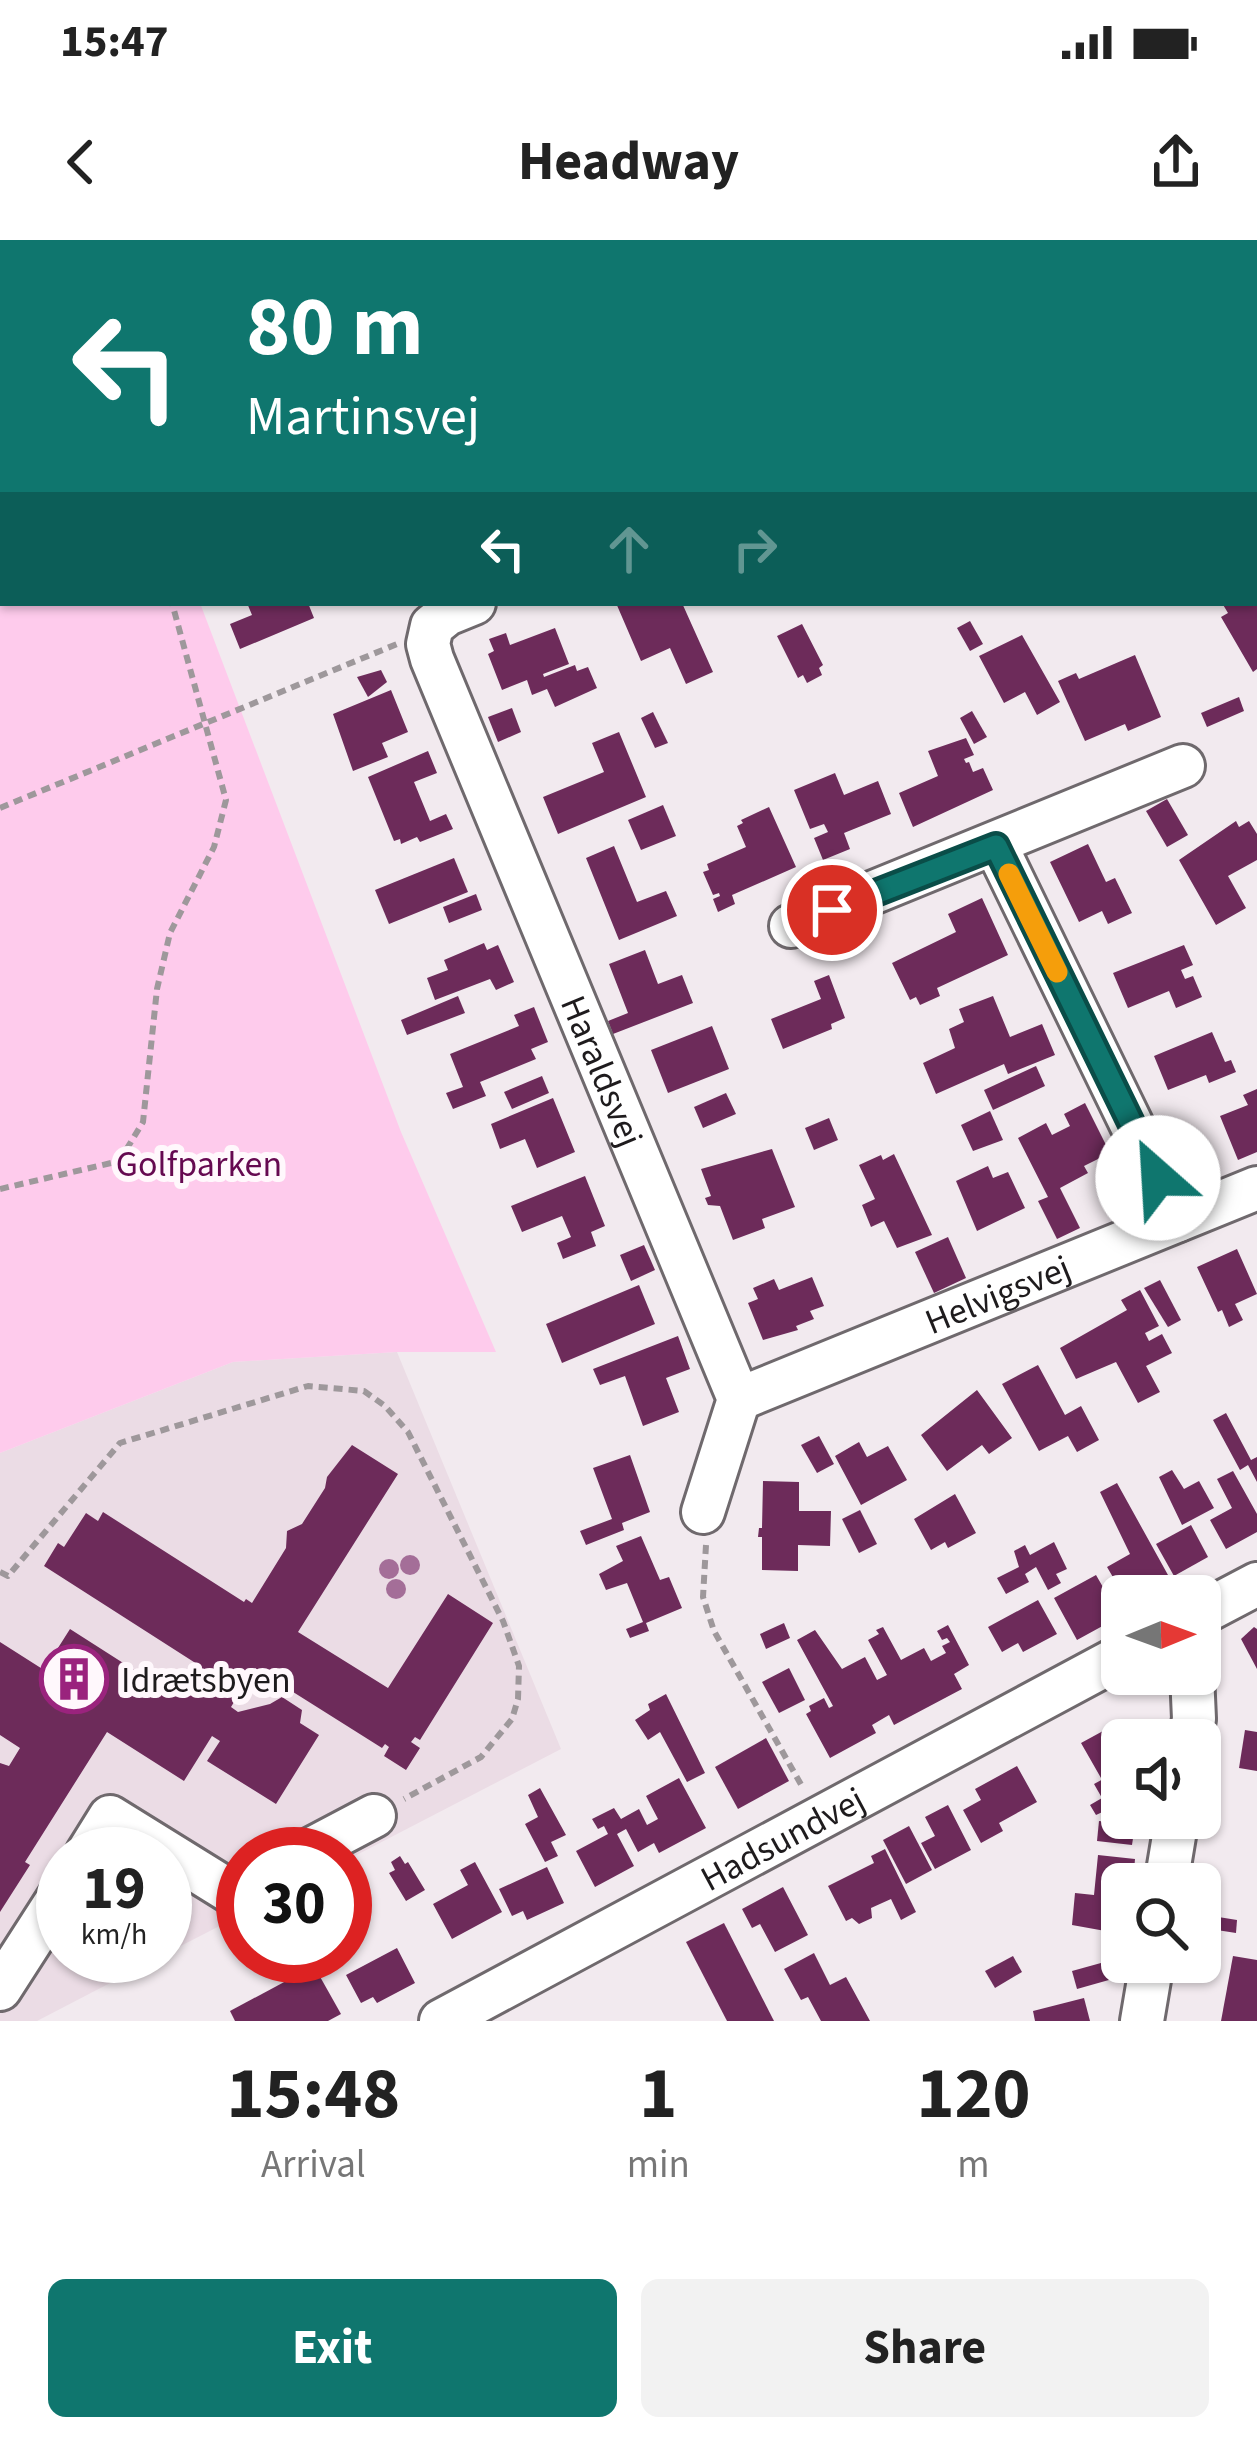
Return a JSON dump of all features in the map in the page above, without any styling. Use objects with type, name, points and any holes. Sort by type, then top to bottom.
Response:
[{"type":"street","points":[[428,632],[436,621],[468,606]]},
{"type":"street","name":"Haraldsvej","points":[[428,632],[432,659],[739,1399]]},
{"type":"street","points":[[791,926],[1184,766]]},
{"type":"street","points":[[996,846],[1178,1220]]},
{"type":"street","name":"Helvigsvej","points":[[739,1399],[1257,1188]]},
{"type":"street","points":[[703,1513],[739,1399]]},
{"type":"street","points":[[1221,1603],[1257,1584]]},
{"type":"street","name":"Hadsundvej","points":[[441,2021],[1101,1667]]},
{"type":"street","points":[[353,1827],[374,1816]]},
{"type":"street","points":[[104,1827],[110,1817],[126,1827]]},
{"type":"street","points":[[0,1988],[36,1933]]},
{"type":"street","points":[[1142,2021],[1148,1983]]},
{"type":"path","points":[[0,1189],[111,1163],[123,1155],[143,1121],[157,988],[170,933],[214,847],[226,800],[173,606]]},
{"type":"path","points":[[0,808],[428,632]]},
{"type":"path","points":[[0,1572],[8,1576],[119,1443],[308,1386],[364,1390],[386,1406],[408,1432],[503,1621],[519,1666],[512,1719],[481,1757],[374,1816]]},
{"type":"path","points":[[703,1513],[709,1528],[703,1597],[714,1631],[820,1818]]},
{"type":"shaded area","points":[[397,1352],[561,1749],[372,1847],[372,1827],[216,1827],[216,1928],[192,1940],[192,1827],[36,1827],[36,1983],[110,1983],[37,2021],[0,2021],[0,1453],[233,1362]]},
{"type":"green space","name":"Golfparken","points":[[0,606],[201,606],[401,1132],[496,1352],[397,1352],[233,1362],[0,1453]]},
{"type":"building","points":[[248,606],[309,606],[314,618],[240,649],[230,624],[252,615]]},
{"type":"building","points":[[617,606],[683,606],[713,672],[686,684],[670,648],[641,661]]},
{"type":"building","points":[[1224,606],[1257,606],[1257,669],[1253,672],[1221,617],[1228,613]]},
{"type":"building","points":[[970,621],[983,644],[970,651],[957,628]]},
{"type":"building","points":[[802,624],[823,665],[819,668],[822,675],[807,683],[803,675],[798,678],[777,636]]},
{"type":"building","points":[[555,628],[569,664],[544,677],[575,665],[577,671],[588,667],[597,688],[555,707],[547,689],[532,695],[527,680],[502,690],[488,654],[494,651],[489,639],[506,633],[510,645]]},
{"type":"building","points":[[1022,635],[1060,702],[1037,715],[1025,692],[1004,703],[979,656]]},
{"type":"building","points":[[1135,655],[1161,717],[1128,731],[1125,724],[1085,741],[1058,681],[1076,673],[1079,679]]},
{"type":"building","points":[[381,670],[387,682],[368,697],[357,677]]},
{"type":"building","points":[[391,690],[408,732],[382,743],[388,757],[353,771],[333,714]]},
{"type":"building","points":[[1239,697],[1244,711],[1207,727],[1201,713]]},
{"type":"building","points":[[512,708],[521,732],[498,742],[488,717]]},
{"type":"building","points":[[972,711],[987,737],[974,744],[960,718]]},
{"type":"building","points":[[653,712],[668,743],[655,748],[641,718]]},
{"type":"building","points":[[619,732],[646,797],[558,834],[543,797],[604,772],[592,743]]},
{"type":"building","points":[[966,738],[974,755],[964,759],[966,763],[973,772],[983,768],[993,790],[913,827],[899,793],[938,776],[928,751]]},
{"type":"building","points":[[428,751],[437,773],[414,782],[430,821],[446,814],[453,829],[401,844],[400,839],[394,841],[368,777]]},
{"type":"building","points":[[835,773],[844,795],[878,781],[891,814],[844,833],[850,849],[823,860],[814,838],[828,832],[824,824],[810,829],[794,790]]},
{"type":"building","points":[[1167,799],[1188,835],[1167,847],[1146,811]]},
{"type":"building","points":[[663,805],[676,836],[641,850],[628,820]]},
{"type":"building","points":[[769,807],[796,867],[732,895],[735,904],[718,912],[713,899],[719,893],[713,895],[703,872],[709,870],[707,864],[746,847],[737,826]]},
{"type":"building","points":[[1236,821],[1239,827],[1249,821],[1257,834],[1257,860],[1228,876],[1246,908],[1216,925],[1179,860]]},
{"type":"building","points":[[1088,844],[1106,882],[1115,878],[1132,913],[1108,924],[1102,911],[1079,922],[1050,862]]},
{"type":"building","points":[[614,846],[637,902],[666,891],[677,916],[619,940],[586,858]]},
{"type":"building","points":[[454,858],[468,892],[389,924],[375,890]]},
{"type":"building","points":[[476,894],[482,910],[449,923],[443,907]]},
{"type":"building","points":[[982,898],[1008,955],[937,988],[940,996],[920,1005],[916,997],[910,1000],[892,963],[956,932],[948,914]]},
{"type":"building","points":[[484,943],[487,950],[498,945],[514,982],[496,990],[490,979],[435,1000],[427,978],[448,970],[444,960]]},
{"type":"building","points":[[1184,945],[1193,965],[1181,970],[1185,979],[1193,976],[1202,997],[1176,1008],[1169,991],[1128,1008],[1113,973]]},
{"type":"building","points":[[645,950],[658,984],[682,975],[693,1003],[613,1034],[608,1021],[628,1013],[609,964]]},
{"type":"building","points":[[829,975],[845,1018],[831,1024],[832,1029],[783,1049],[771,1019],[821,999],[814,981]]},
{"type":"building","points":[[458,996],[465,1013],[407,1035],[401,1020]]},
{"type":"building","points":[[993,996],[1010,1037],[1042,1024],[1055,1055],[1008,1074],[1004,1064],[936,1094],[923,1063],[955,1048],[949,1029],[964,1022],[959,1009]]},
{"type":"building","points":[[534,1007],[548,1042],[531,1049],[536,1059],[480,1082],[486,1096],[453,1109],[446,1093],[463,1087],[450,1054],[519,1026],[514,1015]]},
{"type":"building","points":[[712,1026],[729,1069],[668,1093],[651,1050]]},
{"type":"building","points":[[1212,1032],[1225,1062],[1231,1060],[1236,1072],[1209,1083],[1206,1075],[1168,1090],[1154,1056]]},
{"type":"building","points":[[1036,1066],[1045,1086],[993,1110],[984,1090]]},
{"type":"building","points":[[542,1076],[549,1093],[512,1109],[504,1092]]},
{"type":"building","points":[[1257,1089],[1257,1152],[1238,1160],[1220,1116],[1248,1105],[1243,1095]]},
{"type":"building","points":[[726,1093],[736,1114],[703,1128],[694,1107]]},
{"type":"building","points":[[553,1098],[575,1152],[537,1168],[525,1139],[500,1149],[491,1124]]},
{"type":"building","points":[[1085,1103],[1110,1153],[1084,1166],[1088,1173],[1060,1188],[1080,1228],[1057,1239],[1038,1201],[1048,1197],[1018,1138],[1046,1123],[1052,1135],[1070,1126],[1064,1114]]},
{"type":"building","points":[[990,1111],[1003,1140],[973,1151],[961,1125]]},
{"type":"building","points":[[829,1118],[838,1140],[814,1150],[805,1128]]},
{"type":"building","points":[[772,1149],[795,1207],[762,1219],[765,1228],[733,1240],[720,1206],[708,1205],[705,1198],[711,1196],[701,1169]]},
{"type":"building","points":[[894,1154],[932,1235],[897,1248],[884,1221],[871,1227],[862,1205],[875,1199],[859,1165]]},
{"type":"building","points":[[988,1166],[993,1178],[1008,1172],[1025,1208],[977,1231],[956,1181]]},
{"type":"building","points":[[585,1176],[605,1226],[591,1232],[596,1246],[563,1259],[557,1243],[571,1237],[562,1216],[522,1232],[511,1206]]},
{"type":"building","points":[[948,1237],[966,1278],[934,1293],[915,1252]]},
{"type":"building","points":[[644,1245],[655,1270],[631,1281],[620,1255]]},
{"type":"building","points":[[1237,1249],[1257,1294],[1235,1304],[1243,1320],[1229,1327],[1197,1267]]},
{"type":"building","points":[[812,1277],[824,1306],[810,1311],[814,1319],[796,1326],[798,1330],[763,1340],[748,1303],[758,1299],[753,1288],[774,1279],[779,1290]]},
{"type":"building","points":[[1160,1280],[1181,1320],[1168,1327],[1144,1288]]},
{"type":"building","points":[[639,1285],[655,1324],[562,1363],[546,1324]]},
{"type":"building","points":[[1140,1290],[1159,1326],[1145,1333],[1149,1341],[1162,1334],[1172,1353],[1146,1366],[1160,1392],[1138,1403],[1116,1362],[1076,1379],[1060,1348],[1127,1310],[1121,1300]]},
{"type":"building","points":[[678,1336],[690,1369],[666,1378],[679,1412],[643,1426],[625,1376],[600,1385],[593,1369]]},
{"type":"building","points":[[1038,1365],[1065,1415],[1081,1406],[1099,1440],[1077,1452],[1068,1436],[1039,1451],[1002,1384]]},
{"type":"building","points":[[977,1390],[1012,1438],[989,1454],[982,1445],[947,1471],[921,1435]]},
{"type":"building","points":[[1226,1413],[1251,1460],[1257,1457],[1257,1482],[1248,1465],[1240,1470],[1213,1420]]},
{"type":"building","points":[[819,1436],[834,1464],[817,1473],[801,1445]]},
{"type":"building","points":[[859,1442],[867,1457],[888,1446],[907,1480],[861,1505],[835,1456]]},
{"type":"building","name":"Idrætsbyen","points":[[352,1445],[398,1474],[298,1632],[388,1688],[448,1594],[493,1623],[420,1740],[415,1737],[411,1742],[420,1748],[406,1770],[384,1756],[389,1747],[385,1744],[382,1748],[255,1668],[231,1707],[238,1712],[282,1697],[302,1710],[300,1723],[319,1735],[276,1804],[207,1761],[220,1741],[212,1736],[184,1781],[107,1732],[47,1827],[36,1827],[36,1845],[25,1862],[30,1865],[0,1912],[0,1763],[9,1766],[20,1748],[0,1735],[0,1642],[44,1670],[70,1629],[167,1691],[182,1688],[197,1664],[44,1566],[58,1543],[64,1547],[86,1513],[98,1521],[103,1512],[252,1603],[286,1548],[287,1531],[302,1524],[327,1477]]},
{"type":"building","points":[[630,1455],[650,1512],[622,1523],[624,1530],[586,1545],[580,1531],[612,1519],[593,1468]]},
{"type":"building","points":[[1172,1470],[1184,1489],[1199,1481],[1214,1508],[1182,1525],[1159,1477]]},
{"type":"building","points":[[1233,1471],[1257,1514],[1257,1532],[1226,1549],[1210,1520],[1232,1508],[1217,1479]]},
{"type":"building","points":[[763,1481],[799,1482],[799,1511],[831,1511],[830,1546],[798,1545],[798,1571],[762,1570],[762,1537],[758,1537]]},
{"type":"building","points":[[1117,1483],[1168,1575],[1112,1575],[1107,1567],[1130,1554],[1100,1492]]},
{"type":"building","points":[[955,1494],[976,1533],[948,1548],[945,1542],[931,1550],[914,1519]]},
{"type":"building","points":[[860,1510],[877,1544],[859,1553],[842,1519]]},
{"type":"building","points":[[1191,1525],[1208,1557],[1173,1575],[1156,1544]]},
{"type":"building","points":[[641,1536],[660,1580],[669,1577],[682,1608],[646,1623],[649,1631],[630,1638],[626,1629],[643,1622],[627,1583],[606,1590],[599,1574],[623,1561],[616,1546]]},
{"type":"building","points":[[1054,1542],[1067,1569],[1056,1574],[1061,1583],[1048,1590],[1036,1567],[1025,1574],[1029,1582],[1006,1594],[997,1578],[1019,1567],[1014,1551],[1025,1545],[1030,1555]]},
{"type":"building","points":[[1096,1575],[1101,1584],[1101,1627],[1077,1640],[1054,1598]]},
{"type":"building","points":[[1038,1600],[1057,1634],[1023,1652],[1018,1643],[1002,1652],[988,1627]]},
{"type":"building","points":[[784,1623],[790,1638],[766,1649],[760,1634]]},
{"type":"building","points":[[948,1625],[969,1665],[954,1674],[962,1689],[894,1725],[889,1715],[872,1725],[876,1733],[830,1758],[806,1714],[811,1711],[809,1706],[824,1698],[829,1708],[833,1706],[797,1640],[815,1630],[842,1669],[865,1657],[877,1680],[887,1675],[868,1640],[879,1634],[876,1630],[883,1627],[901,1660],[924,1648],[931,1661],[946,1653],[942,1646],[950,1642],[942,1640],[937,1631]]},
{"type":"building","points":[[1257,1629],[1257,1669],[1241,1639]]},
{"type":"building","points":[[789,1668],[805,1700],[779,1713],[762,1682]]},
{"type":"building","points":[[666,1694],[705,1773],[687,1782],[660,1732],[648,1740],[635,1720],[650,1710],[648,1704]]},
{"type":"building","points":[[1245,1730],[1257,1732],[1257,1771],[1239,1768]]},
{"type":"building","points":[[1101,1732],[1101,1778],[1081,1743]]},
{"type":"building","points":[[766,1738],[789,1781],[738,1809],[715,1767]]},
{"type":"building","points":[[1017,1766],[1037,1802],[999,1823],[1003,1831],[981,1843],[963,1810],[981,1800],[975,1789]]},
{"type":"building","points":[[679,1778],[706,1828],[659,1853],[654,1843],[638,1852],[626,1829],[617,1834],[634,1866],[595,1887],[576,1851],[608,1834],[592,1819],[614,1808],[621,1819],[639,1809],[647,1825],[658,1819],[646,1796]]},
{"type":"building","points":[[540,1788],[566,1835],[551,1842],[558,1856],[545,1862],[525,1824],[538,1817],[528,1795]]},
{"type":"building","points":[[1101,1799],[1101,1813],[1096,1815],[1090,1805]]},
{"type":"building","points":[[948,1805],[971,1850],[935,1869],[921,1843],[935,1836],[925,1817]]},
{"type":"building","points":[[1099,1821],[1101,1839],[1133,1839],[1132,1845],[1097,1841]]},
{"type":"building","points":[[909,1826],[932,1870],[906,1884],[883,1840]]},
{"type":"building","points":[[885,1849],[916,1912],[901,1920],[891,1899],[871,1908],[872,1918],[859,1924],[852,1918],[846,1921],[828,1886],[874,1863],[871,1856]]},
{"type":"building","points":[[1098,1855],[1135,1859],[1135,1863],[1101,1863],[1101,1930],[1072,1925],[1075,1893],[1094,1895]]},
{"type":"building","points":[[400,1856],[425,1890],[406,1901],[389,1873],[395,1870],[391,1862]]},
{"type":"building","points":[[475,1862],[502,1912],[452,1939],[433,1904],[468,1885],[460,1870]]},
{"type":"building","points":[[547,1867],[564,1903],[527,1920],[523,1911],[512,1916],[499,1889]]},
{"type":"building","points":[[783,1887],[808,1935],[775,1952],[760,1924],[752,1928],[742,1909]]},
{"type":"building","points":[[1221,1917],[1237,1920],[1236,1933],[1221,1931]]},
{"type":"building","points":[[724,1923],[774,2021],[727,2021],[686,1942]]},
{"type":"building","points":[[397,1948],[415,1983],[377,2003],[373,1997],[361,2003],[350,1983],[372,1983],[372,1961]]},
{"type":"building","points":[[814,1953],[830,1985],[846,1977],[870,2021],[821,2021],[808,1997],[801,2000],[784,1969]]},
{"type":"building","points":[[1013,1956],[1022,1972],[995,1988],[985,1971]]},
{"type":"building","points":[[1233,1956],[1257,1960],[1257,2021],[1221,2021]]},
{"type":"building","points":[[1101,1963],[1101,1982],[1077,1989],[1072,1971]]},
{"type":"building","points":[[282,1983],[324,1983],[341,2014],[328,2021],[235,2021],[230,2011]]},
{"type":"building","points":[[1084,1998],[1090,2021],[1035,2021],[1033,2011]]},
{"type":"slow traffic","points":[[1009,874],[1057,972]]},
{"type":"place","name":"Idrætsbyen","points":[[74,1679]]},
{"type":"route","points":[[832,910],[996,846],[1158,1178]]}]
